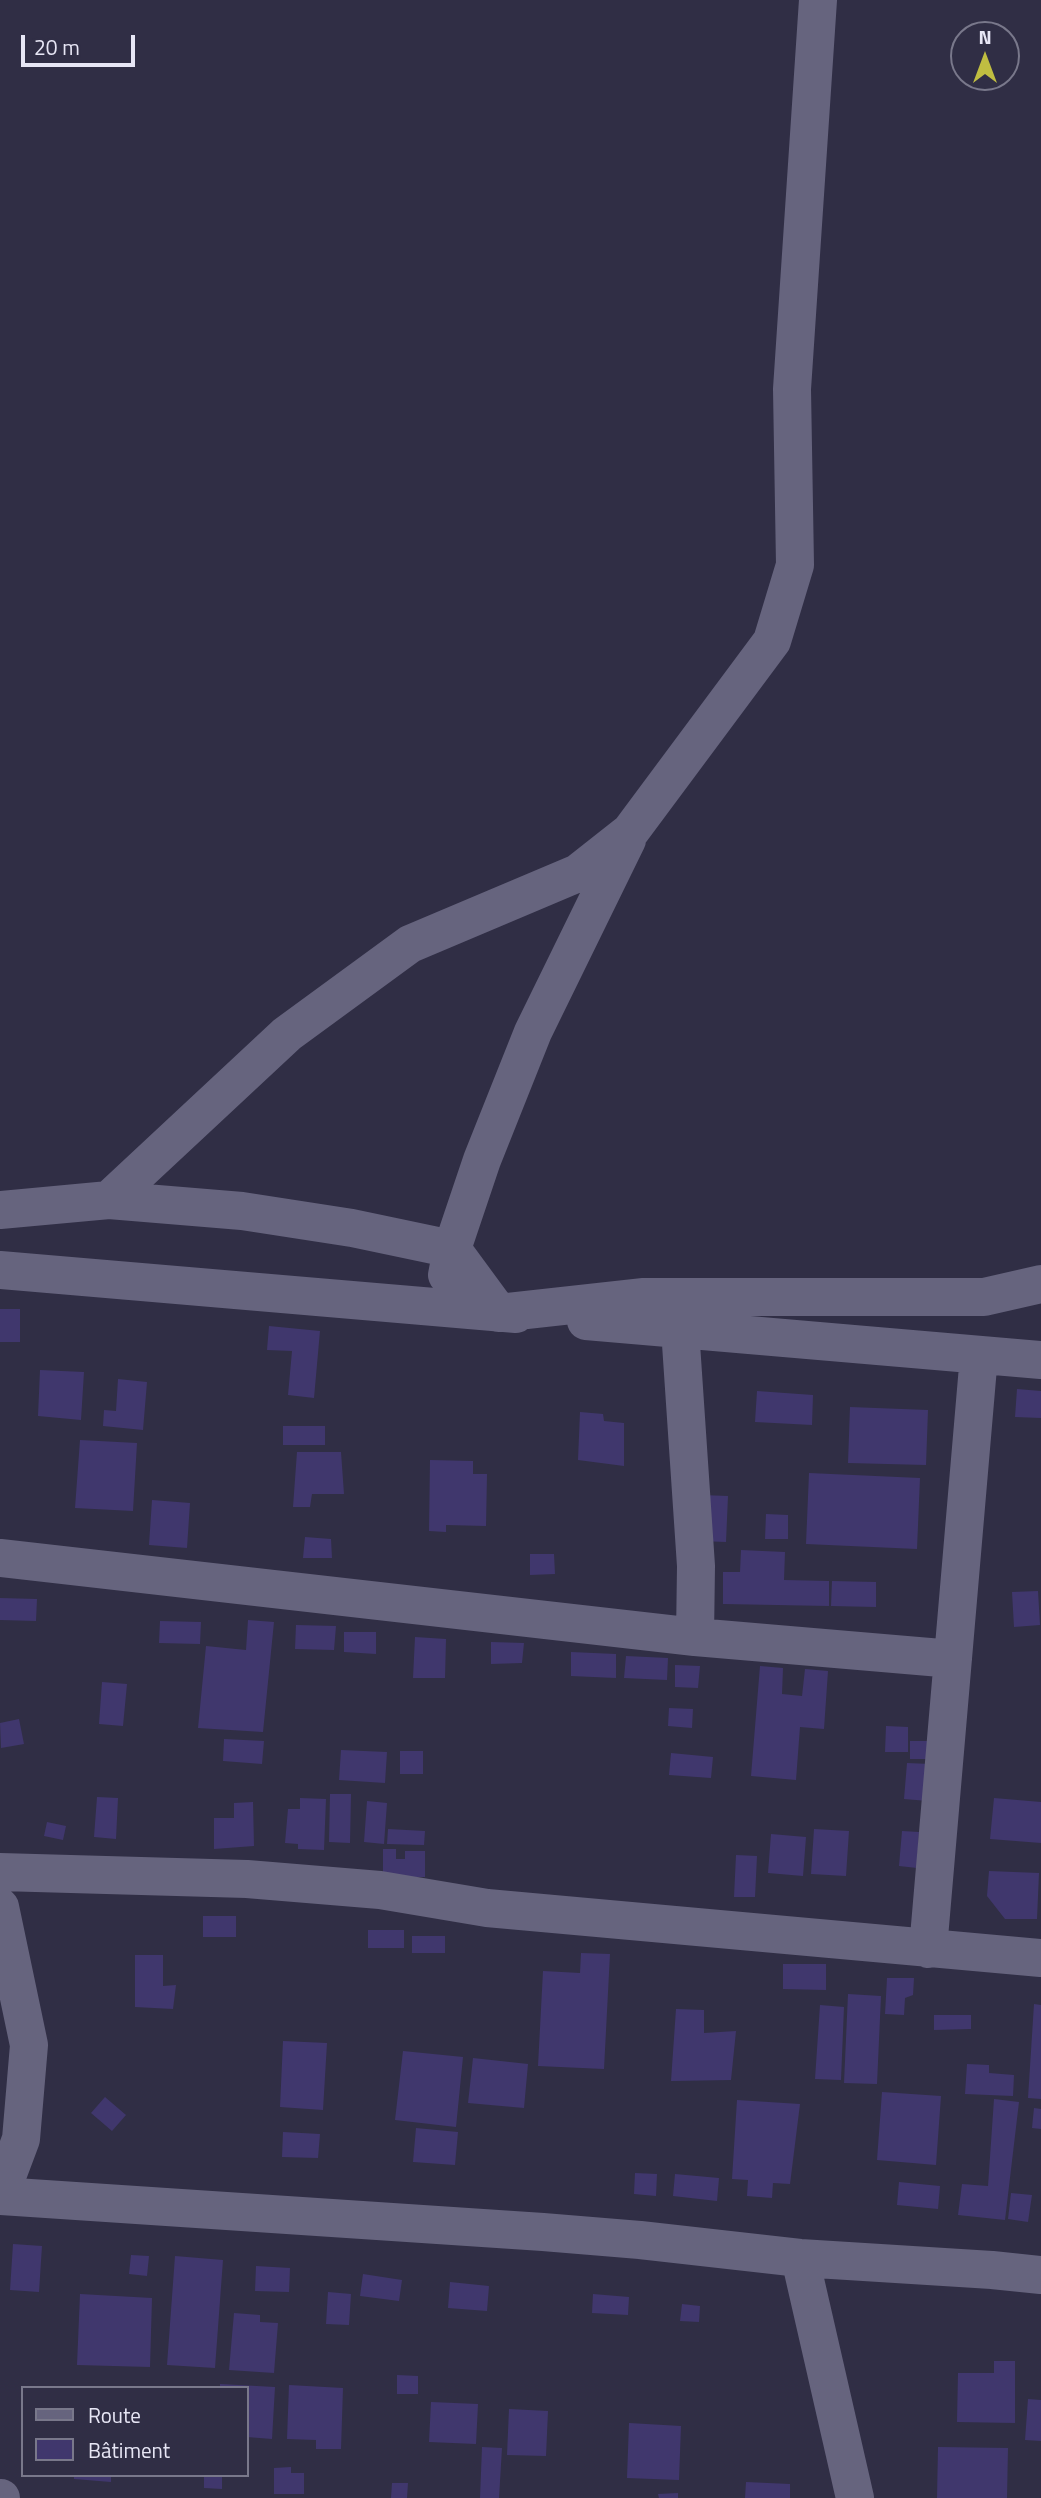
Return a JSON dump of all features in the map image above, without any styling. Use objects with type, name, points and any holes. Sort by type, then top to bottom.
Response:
[{"type":"street","points":[[440,1308],[452,1249],[482,1160],[533,1032],[631,832],[772,641],[795,565],[792,389],[818,0]]},
{"type":"street","points":[[109,1200],[287,1034],[410,944],[578,873],[631,832]]},
{"type":"street","points":[[0,1210],[109,1200],[242,1211],[352,1227],[452,1249],[499,1313]]},
{"type":"street","points":[[0,1270],[1041,1360]]},
{"type":"street","points":[[499,1313],[643,1297],[984,1297],[1041,1284]]},
{"type":"street","points":[[680,1329],[696,1566],[695,1637]]},
{"type":"street","points":[[928,1949],[979,1355]]},
{"type":"street","points":[[0,1558],[695,1637],[953,1660]]},
{"type":"street","points":[[0,1871],[260,1880],[380,1890],[487,1908],[1041,1958]]},
{"type":"street","points":[[0,1907],[29,2045],[21,2139],[0,2195],[543,2232],[800,2258],[1041,2275]]},
{"type":"street","points":[[800,2258],[855,2498]]},
{"type":"building","points":[[0,1309],[20,1309],[20,1342],[0,1342]]},
{"type":"building","points":[[269,1326],[320,1331],[314,1398],[288,1395],[292,1351],[267,1350]]},
{"type":"building","points":[[40,1370],[84,1372],[81,1420],[38,1416]]},
{"type":"building","points":[[118,1379],[147,1382],[143,1430],[103,1426],[104,1410],[116,1411]]},
{"type":"building","points":[[1017,1389],[1041,1391],[1041,1418],[1015,1417]]},
{"type":"building","points":[[757,1391],[813,1395],[812,1425],[755,1422]]},
{"type":"building","points":[[850,1407],[928,1410],[926,1465],[848,1463]]},
{"type":"building","points":[[580,1412],[603,1414],[604,1421],[624,1423],[624,1466],[578,1460]]},
{"type":"building","points":[[283,1426],[325,1426],[325,1445],[283,1445]]},
{"type":"building","points":[[80,1440],[137,1443],[133,1511],[75,1508]]},
{"type":"building","points":[[297,1452],[341,1452],[344,1494],[312,1494],[310,1507],[293,1507]]},
{"type":"building","points":[[430,1460],[473,1461],[473,1474],[487,1474],[486,1526],[446,1525],[446,1532],[429,1531]]},
{"type":"building","points":[[809,1473],[920,1478],[917,1549],[806,1544]]},
{"type":"building","points":[[702,1495],[728,1496],[726,1542],[700,1541]]},
{"type":"building","points":[[152,1500],[190,1503],[187,1548],[149,1545]]},
{"type":"building","points":[[766,1514],[788,1515],[788,1539],[765,1539]]},
{"type":"building","points":[[305,1537],[331,1539],[332,1558],[303,1558]]},
{"type":"building","points":[[741,1550],[785,1552],[784,1580],[829,1581],[829,1606],[723,1604],[723,1572],[740,1572]]},
{"type":"building","points":[[530,1554],[554,1554],[555,1574],[530,1575]]},
{"type":"building","points":[[832,1581],[876,1582],[876,1607],[831,1606]]},
{"type":"building","points":[[1038,1591],[1040,1625],[1014,1627],[1012,1592]]},
{"type":"building","points":[[0,1598],[37,1599],[36,1621],[0,1620]]},
{"type":"building","points":[[248,1620],[274,1622],[263,1732],[198,1728],[206,1646],[246,1650]]},
{"type":"building","points":[[160,1621],[201,1622],[200,1644],[159,1643]]},
{"type":"building","points":[[296,1625],[336,1626],[334,1650],[295,1649]]},
{"type":"building","points":[[344,1632],[376,1632],[376,1654],[344,1652]]},
{"type":"building","points":[[415,1637],[446,1639],[445,1678],[413,1678]]},
{"type":"building","points":[[491,1642],[524,1643],[522,1663],[491,1664]]},
{"type":"building","points":[[571,1652],[616,1654],[616,1678],[571,1676]]},
{"type":"building","points":[[626,1656],[668,1658],[667,1680],[624,1678]]},
{"type":"building","points":[[675,1665],[700,1666],[698,1688],[675,1687]]},
{"type":"building","points":[[760,1666],[783,1668],[782,1694],[802,1696],[805,1669],[828,1671],[824,1729],[800,1727],[796,1780],[751,1776]]},
{"type":"building","points":[[102,1682],[127,1684],[123,1726],[99,1724]]},
{"type":"building","points":[[669,1708],[693,1709],[692,1728],[668,1726]]},
{"type":"building","points":[[19,1719],[24,1744],[1,1748],[0,1723]]},
{"type":"building","points":[[886,1726],[908,1727],[908,1752],[885,1752]]},
{"type":"building","points":[[224,1739],[264,1741],[262,1764],[223,1761]]},
{"type":"building","points":[[910,1741],[930,1741],[930,1759],[910,1759]]},
{"type":"building","points":[[341,1750],[387,1752],[385,1783],[339,1780]]},
{"type":"building","points":[[400,1751],[423,1751],[423,1774],[400,1774]]},
{"type":"building","points":[[671,1753],[713,1757],[711,1778],[669,1775]]},
{"type":"building","points":[[907,1763],[930,1764],[928,1801],[904,1799]]},
{"type":"building","points":[[330,1794],[351,1794],[350,1843],[329,1842]]},
{"type":"building","points":[[97,1797],[118,1798],[116,1839],[94,1837]]},
{"type":"building","points":[[300,1798],[326,1799],[324,1850],[298,1849],[298,1844],[285,1843],[288,1809],[300,1809]]},
{"type":"building","points":[[994,1798],[1041,1802],[1041,1843],[990,1839]]},
{"type":"building","points":[[367,1801],[387,1803],[384,1844],[364,1842]]},
{"type":"building","points":[[253,1802],[254,1846],[214,1849],[214,1818],[234,1818],[234,1803]]},
{"type":"building","points":[[47,1822],[66,1826],[63,1840],[44,1836]]},
{"type":"building","points":[[388,1829],[425,1831],[424,1845],[387,1844]]},
{"type":"building","points":[[814,1829],[849,1831],[846,1876],[811,1874]]},
{"type":"building","points":[[902,1831],[919,1832],[917,1868],[899,1866]]},
{"type":"building","points":[[771,1834],[806,1837],[803,1876],[768,1873]]},
{"type":"building","points":[[383,1849],[396,1849],[396,1859],[405,1859],[405,1851],[425,1851],[425,1877],[383,1877]]},
{"type":"building","points":[[736,1855],[757,1856],[755,1897],[734,1897]]},
{"type":"building","points":[[989,1871],[1039,1873],[1037,1919],[1005,1919],[987,1896]]},
{"type":"building","points":[[203,1916],[236,1916],[236,1937],[203,1937]]},
{"type":"building","points":[[368,1930],[404,1930],[404,1948],[368,1948]]},
{"type":"building","points":[[412,1936],[445,1936],[445,1953],[412,1953]]},
{"type":"building","points":[[581,1953],[610,1954],[604,2069],[538,2066],[543,1971],[580,1973]]},
{"type":"building","points":[[135,1955],[163,1955],[163,1986],[176,1985],[173,2009],[135,2007]]},
{"type":"building","points":[[783,1964],[826,1964],[826,1990],[783,1989]]},
{"type":"building","points":[[887,1978],[914,1978],[913,1995],[905,1998],[904,2015],[885,2014]]},
{"type":"building","points":[[848,1994],[881,1996],[877,2084],[844,2083]]},
{"type":"building","points":[[1034,2004],[1041,2005],[1041,2099],[1028,2098]]},
{"type":"building","points":[[820,2005],[844,2007],[841,2080],[815,2079]]},
{"type":"building","points":[[676,2009],[704,2010],[704,2033],[736,2031],[731,2080],[671,2081]]},
{"type":"building","points":[[934,2015],[971,2015],[971,2029],[934,2030]]},
{"type":"building","points":[[283,2041],[327,2043],[323,2110],[280,2107]]},
{"type":"building","points":[[403,2051],[463,2057],[456,2127],[395,2120]]},
{"type":"building","points":[[473,2058],[528,2064],[524,2108],[468,2103]]},
{"type":"building","points":[[967,2064],[989,2065],[989,2073],[1014,2075],[1013,2096],[965,2094]]},
{"type":"building","points":[[882,2092],[941,2096],[936,2165],[877,2160]]},
{"type":"building","points":[[105,2097],[126,2115],[112,2131],[91,2113]]},
{"type":"building","points":[[994,2099],[1019,2102],[1005,2220],[958,2215],[962,2184],[988,2186]]},
{"type":"building","points":[[737,2100],[800,2104],[790,2184],[773,2183],[772,2198],[747,2196],[748,2180],[732,2179]]},
{"type":"building","points":[[1034,2108],[1041,2109],[1041,2129],[1032,2128]]},
{"type":"building","points":[[416,2128],[458,2132],[455,2165],[413,2162]]},
{"type":"building","points":[[283,2132],[320,2134],[318,2158],[282,2157]]},
{"type":"building","points":[[635,2173],[657,2174],[656,2196],[634,2194]]},
{"type":"building","points":[[675,2174],[719,2178],[717,2201],[673,2196]]},
{"type":"building","points":[[899,2182],[940,2186],[938,2209],[897,2205]]},
{"type":"building","points":[[1011,2193],[1032,2195],[1028,2222],[1008,2219]]},
{"type":"building","points":[[13,2244],[42,2246],[39,2292],[10,2290]]},
{"type":"building","points":[[131,2255],[149,2256],[147,2276],[129,2274]]},
{"type":"building","points":[[175,2256],[223,2260],[215,2368],[167,2365]]},
{"type":"building","points":[[256,2266],[290,2268],[289,2292],[255,2291]]},
{"type":"building","points":[[363,2274],[402,2280],[399,2301],[360,2296]]},
{"type":"building","points":[[450,2282],[489,2286],[487,2311],[448,2308]]},
{"type":"building","points":[[328,2292],[351,2294],[349,2325],[326,2324]]},
{"type":"building","points":[[80,2294],[152,2298],[150,2367],[77,2365]]},
{"type":"building","points":[[593,2294],[629,2297],[628,2315],[592,2313]]},
{"type":"building","points":[[682,2304],[700,2306],[699,2322],[680,2321]]},
{"type":"building","points":[[234,2313],[260,2315],[260,2322],[278,2323],[274,2373],[229,2370]]},
{"type":"building","points":[[994,2361],[1015,2361],[1015,2423],[957,2422],[958,2373],[994,2373]]},
{"type":"building","points":[[397,2375],[418,2376],[418,2394],[397,2394]]},
{"type":"building","points":[[220,2384],[275,2387],[272,2439],[248,2437],[248,2386]]},
{"type":"building","points":[[289,2385],[343,2388],[341,2449],[316,2449],[316,2440],[287,2439]]},
{"type":"building","points":[[1028,2399],[1041,2400],[1041,2441],[1025,2440]]},
{"type":"building","points":[[431,2402],[478,2404],[476,2444],[429,2442]]},
{"type":"building","points":[[509,2409],[548,2411],[546,2456],[507,2455]]},
{"type":"building","points":[[629,2423],[681,2426],[679,2480],[627,2478]]},
{"type":"building","points":[[482,2447],[502,2448],[499,2498],[480,2498]]},
{"type":"building","points":[[938,2447],[1008,2448],[1007,2498],[937,2498]]},
{"type":"building","points":[[291,2467],[291,2473],[304,2473],[304,2494],[274,2494],[274,2468]]},
{"type":"building","points":[[111,2477],[111,2482],[74,2479]]},
{"type":"building","points":[[204,2477],[222,2477],[222,2489],[204,2488]]},
{"type":"building","points":[[746,2482],[790,2484],[790,2498],[745,2498]]},
{"type":"building","points":[[392,2483],[408,2483],[407,2498],[391,2498]]},
{"type":"building","points":[[678,2493],[678,2498],[659,2498],[658,2494]]}]
